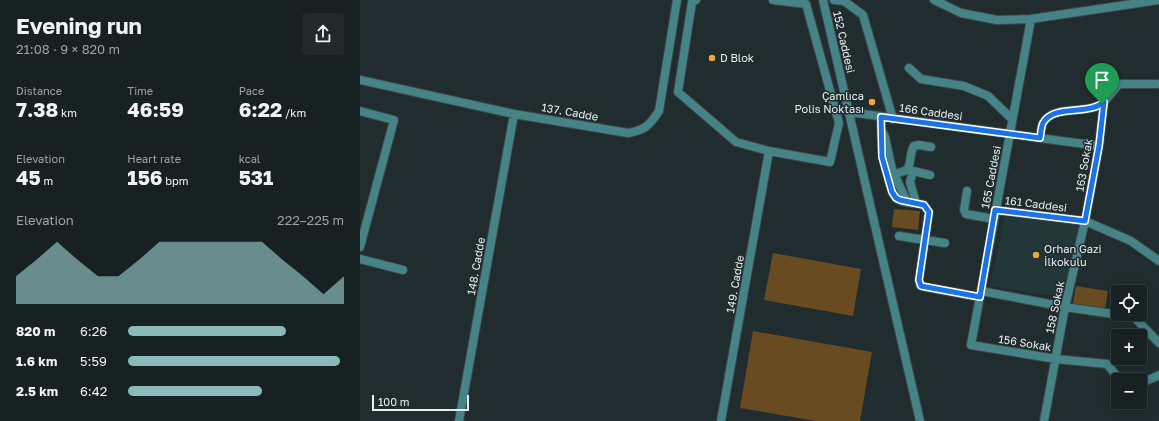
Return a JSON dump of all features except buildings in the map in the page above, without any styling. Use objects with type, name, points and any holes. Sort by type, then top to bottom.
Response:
[{"type":"street","name":"137. Cadde","points":[[360,80],[514,114],[628,134],[640,131],[650,123],[659,111],[678,0]]},
{"type":"street","points":[[696,0],[692,2],[678,92],[736,142],[769,151],[830,162],[839,123],[806,4],[773,0]]},
{"type":"street","name":"152 Caddesi","points":[[822,0],[920,421]]},
{"type":"street","points":[[834,0],[844,1],[863,15],[894,119]]},
{"type":"street","points":[[934,0],[961,13],[997,20],[1031,19],[1159,0]]},
{"type":"street","name":"165 Caddesi","points":[[980,294],[1031,19]]},
{"type":"street","points":[[909,68],[921,80],[964,86],[988,96],[1012,119]]},
{"type":"street","points":[[1040,138],[1044,122],[1051,115],[1093,108],[1104,102],[1118,84],[1157,84]]},
{"type":"street","name":"163 Sokak","points":[[1085,221],[1099,146],[1104,102]]},
{"type":"street","points":[[360,111],[394,120],[360,247]]},
{"type":"street","name":"166 Caddesi","points":[[849,112],[1099,146]]},
{"type":"street","name":"148. Cadde","points":[[459,421],[514,114]]},
{"type":"street","points":[[881,117],[881,151],[891,176],[894,195],[900,200],[924,205],[929,212],[919,280],[920,285],[925,288],[980,294],[1134,317],[1159,342]]},
{"type":"street","points":[[916,203],[910,182],[912,148],[919,145],[931,147]]},
{"type":"street","name":"149. Cadde","points":[[721,421],[769,151]]},
{"type":"street","points":[[891,176],[911,170],[930,175]]},
{"type":"street","points":[[967,191],[965,212],[967,214],[994,219]]},
{"type":"street","name":"161 Caddesi","points":[[995,210],[1085,221],[1131,240],[1159,261]]},
{"type":"street","name":"158 Sokak","points":[[1044,421],[1065,307],[1085,221]]},
{"type":"street","points":[[899,236],[945,243]]},
{"type":"street","points":[[360,259],[403,270]]},
{"type":"street","name":"156 Sokak","points":[[980,294],[971,345],[1056,359],[1107,364],[1114,373]]},
{"type":"street","points":[[1147,381],[1159,375]]},
{"type":"shaded area","points":[[894,209],[920,211],[918,230],[892,227]]},
{"type":"shaded area","name":"Orhan Gazi İlkokulu","points":[[1005,216],[1081,225],[1067,298],[990,286]]},
{"type":"shaded area","points":[[773,253],[861,269],[853,316],[764,300]]},
{"type":"shaded area","points":[[1076,286],[1108,291],[1105,309],[1073,304]]},
{"type":"shaded area","points":[[753,331],[872,352],[860,421],[816,421],[740,408]]},
{"type":"place","name":"D Blok","points":[[712,58]]},
{"type":"place","name":"Çamlıca Polis Noktası","points":[[872,102]]},
{"type":"place","name":"Orhan Gazi İlkokulu","points":[[1036,255]]},
{"type":"route","points":[[1104,102],[1099,146],[1085,221],[995,210],[980,297],[925,288],[920,285],[919,280],[929,212],[924,205],[900,200],[896,198],[892,192],[882,157],[881,117],[1040,138],[1042,126],[1051,115],[1093,108],[1102,104],[1104,102]]}]
